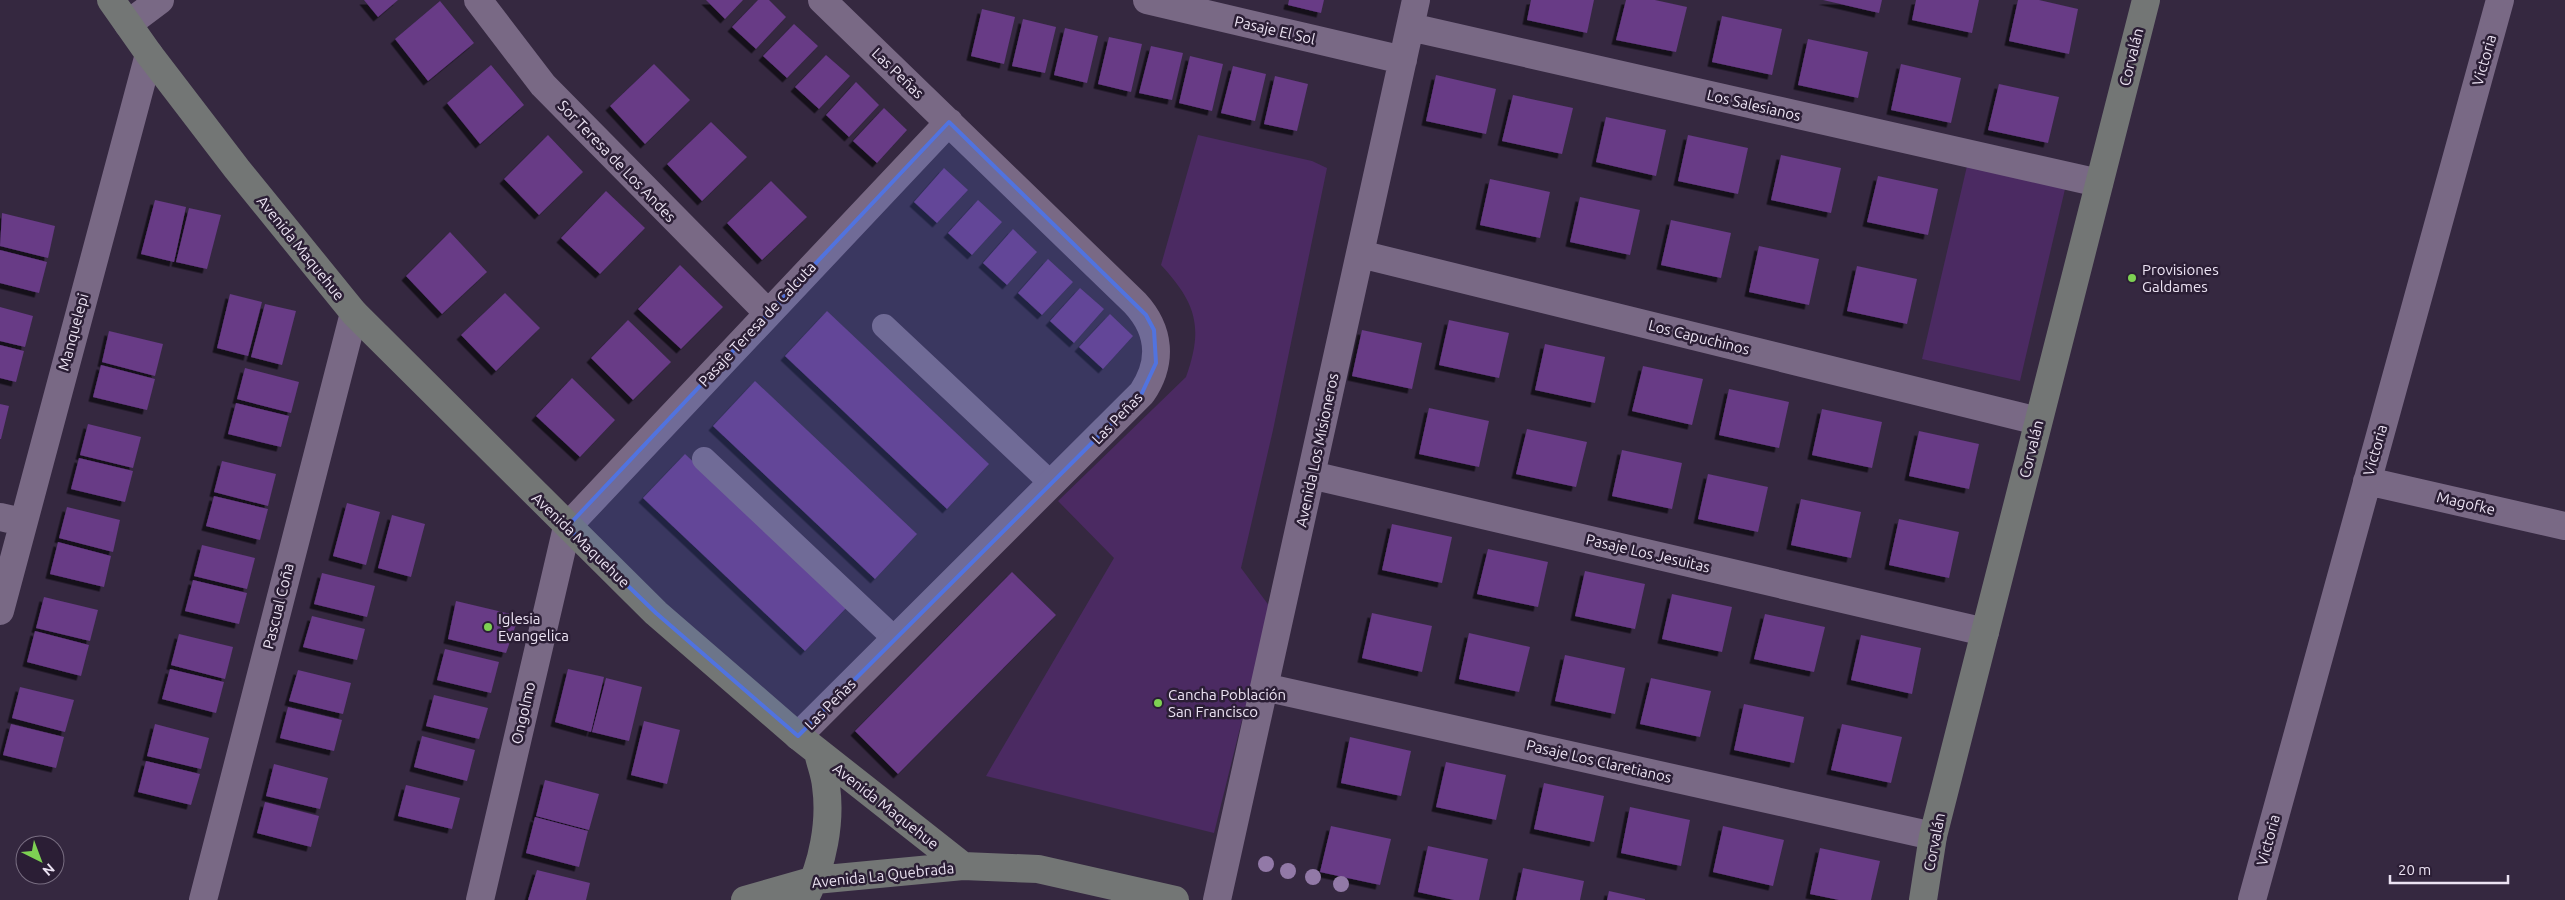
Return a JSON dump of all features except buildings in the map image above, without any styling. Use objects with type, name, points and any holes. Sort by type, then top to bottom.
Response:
[{"type":"street","name":"Avenida Maquehue","points":[[111,0],[149,54],[237,169],[354,313],[566,526],[656,613],[808,744],[963,866]]},
{"type":"street","points":[[128,24],[160,0]]},
{"type":"street","name":"Sor Teresa de Los Andes","points":[[478,0],[543,85],[768,313]]},
{"type":"street","name":"Las Peñas","points":[[808,744],[895,639],[1142,392],[1151,379],[1156,363],[1154,330],[1146,315],[1135,303],[822,0]]},
{"type":"street","name":"Pasaje El Sol","points":[[1147,0],[1402,60]]},
{"type":"street","name":"Avenida Los Misioneros","points":[[1217,900],[1416,0]]},
{"type":"street","name":"Corvalán","points":[[1923,900],[1933,836],[2146,0]]},
{"type":"street","name":"Victoria","points":[[2252,900],[2500,0]]},
{"type":"street","name":"Los Salesianos","points":[[1410,27],[2099,184]]},
{"type":"street","name":"Manquelepi","points":[[0,611],[11,520],[149,54]]},
{"type":"street","name":"Pasaje Teresa de Calcuta","points":[[566,526],[949,122]]},
{"type":"street","name":"Los Capuchinos","points":[[1360,254],[2038,421]]},
{"type":"street","name":"Pascual Coña","points":[[203,900],[354,313]]},
{"type":"street","name":"Pasaje Los Jesuitas","points":[[1311,475],[1985,632]]},
{"type":"street","name":"Magofke","points":[[2367,480],[2565,526]]},
{"type":"street","name":"Ongolmo","points":[[480,900],[566,526]]},
{"type":"street","name":"Pasaje Los Claretianos","points":[[1264,687],[1933,836]]},
{"type":"street","points":[[808,744],[826,786],[827,812],[823,847],[809,890]]},
{"type":"street","points":[[963,866],[1038,869],[1175,900]]},
{"type":"street","name":"Avenida La Quebrada","points":[[745,900],[963,866]]},
{"type":"lane","points":[[884,326],[1052,484]]},
{"type":"lane","points":[[704,459],[895,639]]},
{"type":"highlighted area","points":[[949,122],[1146,315],[1154,330],[1156,363],[1142,393],[798,736],[656,613],[567,527]]},
{"type":"shaded area","points":[[1198,135],[1312,161],[1327,168],[1273,430],[1241,568],[1270,607],[1214,833],[986,776],[1114,558],[1058,501],[1186,377],[1192,359],[1195,344],[1193,316],[1182,292],[1161,265]]},
{"type":"shaded area","points":[[1967,166],[2065,189],[2020,381],[1922,359]]},
{"type":"place","name":"Provisiones Galdames","points":[[2132,278]]},
{"type":"place","name":"Iglesia Evangelica","points":[[488,627]]},
{"type":"place","name":"Cancha Población San Francisco","points":[[1158,703]]}]
